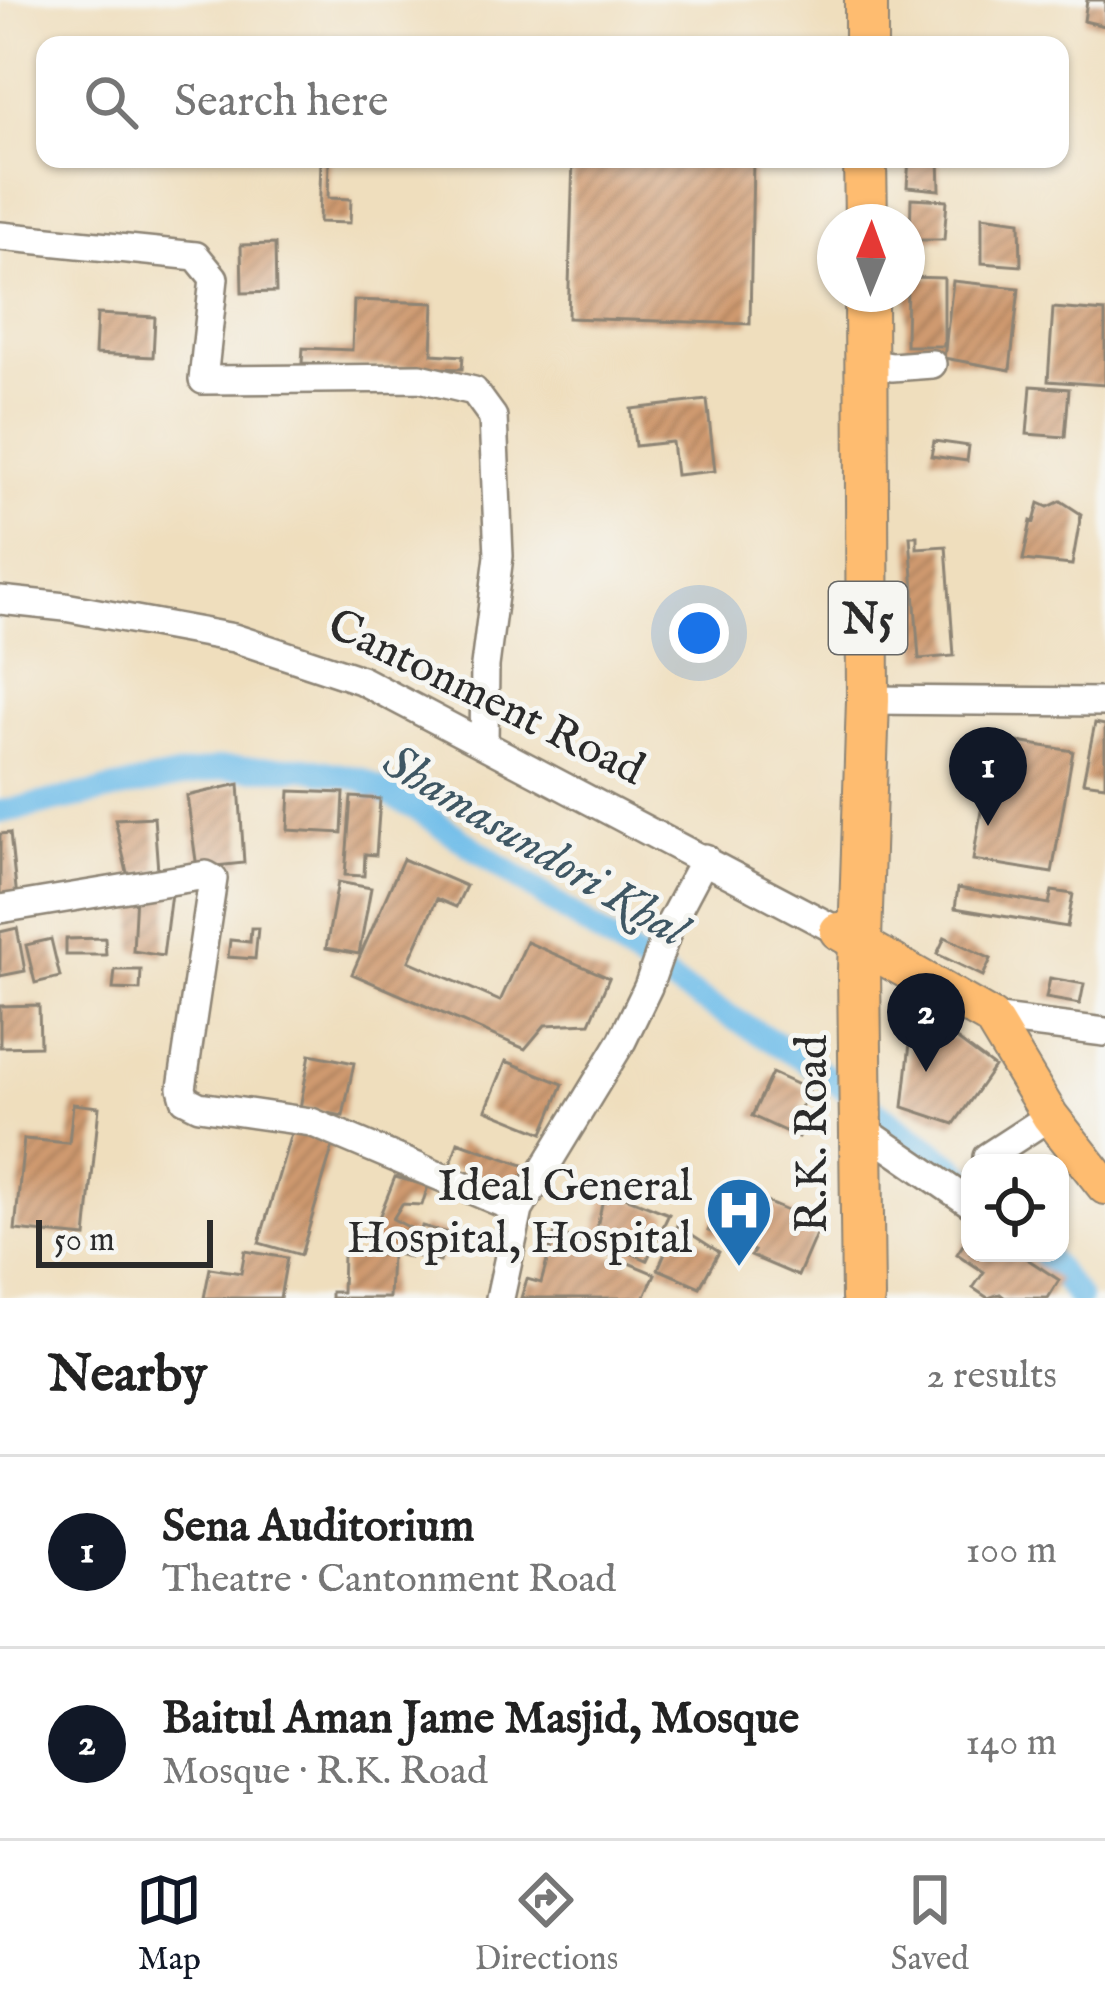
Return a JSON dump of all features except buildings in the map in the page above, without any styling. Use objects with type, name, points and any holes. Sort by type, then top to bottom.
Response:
[{"type":"highway","points":[[839,0],[839,36]]},
{"type":"highway","points":[[866,0],[866,36]]},
{"type":"highway","points":[[839,168],[839,204]]},
{"type":"highway","points":[[865,168],[866,204]]},
{"type":"highway","name":"N5","points":[[839,312],[852,948]]},
{"type":"highway","name":"N5","points":[[853,1111],[849,1015],[868,700],[866,312]]},
{"type":"highway","name":"R.K. Road","points":[[837,1298],[853,1111]]},
{"type":"highway","name":"R.K. Road","points":[[853,1111],[863,1298]]},
{"type":"main road","name":"Cantonment Road","points":[[852,948],[992,1018],[1050,1116],[1105,1186]]},
{"type":"street","points":[[0,236],[196,256],[214,278],[203,380],[420,378],[474,391],[493,417],[499,556],[485,667],[484,743]]},
{"type":"street","points":[[867,363],[892,367],[932,364]]},
{"type":"street","name":"Cantonment Road","points":[[0,600],[234,638],[361,680],[705,858],[852,948]]},
{"type":"street","points":[[868,700],[1105,702]]},
{"type":"street","points":[[500,1298],[519,1210],[596,1088],[648,987],[670,924],[705,858]]},
{"type":"street","points":[[0,910],[206,875],[213,879],[184,1099],[199,1106],[311,1122],[519,1210]]},
{"type":"street","points":[[992,1018],[1105,1033]]},
{"type":"street","points":[[853,1111],[961,1196]]},
{"type":"street","points":[[990,1154],[1050,1116]]},
{"type":"waterway","name":"Shamasundori Khal","points":[[0,812],[222,768],[306,768],[360,779],[418,810],[674,984],[803,1059],[961,1173]]},
{"type":"waterway","name":"Shamasundori Khal","points":[[1050,1262],[1079,1298]]},
{"type":"place","name":"Sena Auditorium","points":[[988,826]]},
{"type":"place","name":"Baitul Aman Jame Masjid, Mosque","points":[[926,1072]]},
{"type":"place","name":"Ideal General Hospital, Hospital","points":[[739,1269]]}]
